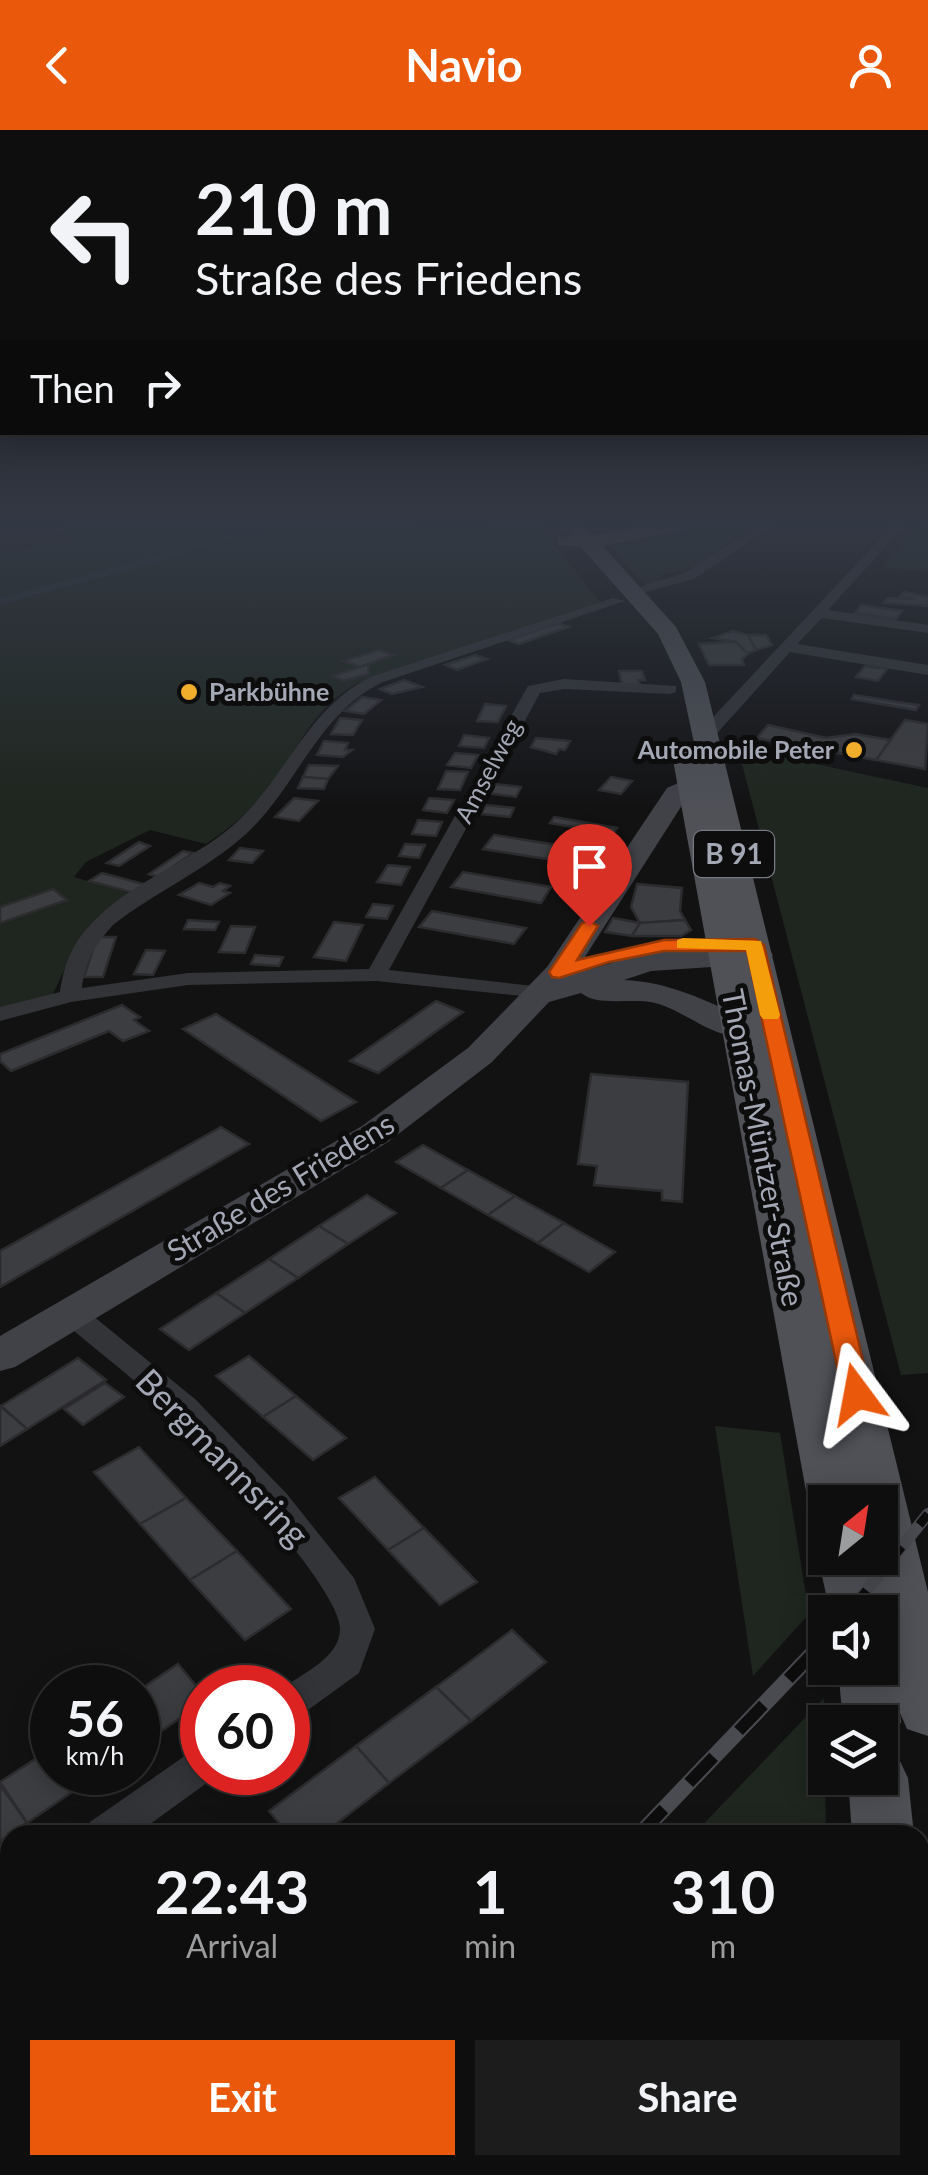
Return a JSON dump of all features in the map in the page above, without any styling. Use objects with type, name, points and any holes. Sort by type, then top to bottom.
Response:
[{"type":"main road","name":"Thomas-Müntzer-Straße","points":[[638,618],[656,649],[704,852],[739,949],[738,1028],[831,1485]]},
{"type":"main road","name":"Thomas-Müntzer-Straße","points":[[647,618],[681,652],[693,682],[739,949],[928,1711]]},
{"type":"main road","points":[[879,1795],[882,1825]]},
{"type":"street","points":[[70,996],[80,953],[98,926],[232,837],[268,801],[326,714],[345,696],[378,679],[558,618]]},
{"type":"street","points":[[705,736],[813,618]]},
{"type":"street","points":[[853,618],[928,630]]},
{"type":"street","points":[[787,647],[928,670]]},
{"type":"street","name":"Amselweg","points":[[376,975],[528,695],[541,685],[551,684],[664,689]]},
{"type":"street","name":"Straße des Friedens","points":[[0,1356],[407,1112],[480,1055],[551,983],[676,794],[691,785]]},
{"type":"street","name":"Straße des Friedens","points":[[551,983],[648,962],[739,949]]},
{"type":"street","points":[[0,1014],[70,996],[188,978],[376,975],[632,987],[670,994],[701,1006],[738,1028]]},
{"type":"street","name":"Bergmannsring","points":[[72,1314],[184,1408],[275,1502],[342,1588],[358,1629],[347,1662],[310,1688]]},
{"type":"street","points":[[118,1825],[180,1781]]},
{"type":"shaded area","points":[[0,618],[551,618],[358,683],[342,693],[318,716],[255,804],[206,844],[150,830],[86,862],[74,877],[135,895],[83,937],[52,996],[0,1009]]},
{"type":"shaded area","points":[[750,750],[928,788],[928,1373],[901,1375],[741,760],[752,754]]},
{"type":"shaded area","points":[[715,1426],[780,1433],[808,1608],[808,1615],[753,1676]]},
{"type":"shaded area","points":[[808,1715],[808,1795],[825,1795],[826,1825],[703,1825]]},
{"type":"building","points":[[558,623],[569,627],[519,644],[508,640]]},
{"type":"building","points":[[733,631],[748,635],[756,650],[746,654],[736,642],[713,638]]},
{"type":"building","points":[[748,635],[766,635],[772,645],[756,650]]},
{"type":"building","points":[[736,642],[748,654],[742,659],[744,665],[709,665],[699,644]]},
{"type":"building","points":[[379,650],[393,655],[361,667],[343,661]]},
{"type":"building","points":[[475,655],[487,659],[457,670],[445,665]]},
{"type":"building","points":[[369,664],[368,674],[344,681],[332,676]]},
{"type":"building","points":[[865,666],[887,669],[878,681],[856,677]]},
{"type":"building","points":[[619,671],[642,671],[645,680],[638,680],[640,685],[622,685]]},
{"type":"building","points":[[404,680],[422,687],[392,694],[380,689]]},
{"type":"building","points":[[854,695],[919,705],[916,710],[852,699]]},
{"type":"building","points":[[362,697],[381,700],[364,714],[345,711]]},
{"type":"building","points":[[485,704],[506,706],[498,722],[477,721]]},
{"type":"building","points":[[340,718],[362,720],[353,735],[331,734]]},
{"type":"building","points":[[905,720],[928,724],[925,769],[876,760]]},
{"type":"building","name":"Automobile Peter","points":[[768,725],[826,738],[855,734],[890,740],[876,760],[757,738]]},
{"type":"building","points":[[464,735],[489,738],[484,748],[459,746]]},
{"type":"building","points":[[536,738],[570,741],[565,750],[559,749],[556,754],[531,747]]},
{"type":"building","points":[[324,741],[348,743],[345,750],[352,750],[343,757],[317,755]]},
{"type":"building","points":[[455,753],[478,755],[471,768],[447,765]]},
{"type":"building","points":[[309,765],[338,766],[328,779],[303,777]]},
{"type":"building","points":[[446,771],[468,772],[460,790],[438,789]]},
{"type":"building","points":[[303,777],[328,779],[324,789],[298,788]]},
{"type":"building","points":[[611,777],[632,781],[621,794],[599,790]]},
{"type":"building","points":[[494,784],[521,787],[516,797],[488,793]]},
{"type":"building","points":[[294,798],[318,801],[299,821],[275,817]]},
{"type":"building","points":[[429,798],[454,800],[447,813],[423,810]]},
{"type":"building","points":[[486,805],[514,808],[510,817],[481,814]]},
{"type":"building","points":[[554,817],[617,828],[613,834],[550,823]]},
{"type":"building","points":[[418,820],[442,822],[436,836],[412,834]]},
{"type":"building","points":[[494,835],[576,848],[566,862],[483,849]]},
{"type":"building","points":[[139,842],[150,846],[119,866],[107,863]]},
{"type":"building","points":[[405,844],[425,845],[419,858],[399,856]]},
{"type":"building","points":[[240,848],[263,851],[252,863],[229,860]]},
{"type":"building","points":[[183,851],[193,853],[158,877],[149,874]]},
{"type":"building","points":[[388,865],[410,867],[401,885],[377,882]]},
{"type":"building","points":[[463,872],[551,887],[541,903],[451,887]]},
{"type":"building","points":[[102,873],[147,885],[134,893],[89,881]]},
{"type":"building","points":[[199,883],[230,886],[223,891],[230,893],[211,905],[179,895]]},
{"type":"building","points":[[637,884],[682,888],[680,911],[685,920],[640,923],[631,907]]},
{"type":"building","points":[[53,889],[67,900],[0,923],[0,907]]},
{"type":"building","points":[[373,904],[393,906],[387,919],[366,917]]},
{"type":"building","points":[[432,911],[526,928],[514,944],[419,927]]},
{"type":"building","points":[[613,918],[640,923],[632,936],[605,932]]},
{"type":"building","points":[[188,920],[219,922],[215,930],[184,929]]},
{"type":"building","points":[[685,920],[691,930],[681,936],[632,936],[640,923]]},
{"type":"building","points":[[334,922],[363,925],[346,961],[314,957]]},
{"type":"building","points":[[231,926],[255,927],[245,953],[219,952]]},
{"type":"building","points":[[97,937],[116,937],[103,977],[84,977]]},
{"type":"building","points":[[146,950],[165,951],[153,975],[134,974]]},
{"type":"building","points":[[255,955],[283,957],[279,966],[251,964]]},
{"type":"building","points":[[436,1001],[463,1012],[378,1073],[350,1061]]},
{"type":"building","points":[[122,1005],[140,1017],[134,1020],[149,1031],[123,1041],[109,1031],[11,1071],[0,1061],[0,1054]]},
{"type":"building","points":[[216,1014],[356,1102],[321,1121],[183,1029]]},
{"type":"building","points":[[591,1074],[688,1082],[682,1202],[662,1200],[662,1191],[594,1185],[597,1166],[578,1164]]},
{"type":"building","points":[[221,1127],[249,1144],[0,1287],[0,1251]]},
{"type":"building","points":[[423,1145],[468,1170],[441,1188],[396,1162]]},
{"type":"building","points":[[468,1170],[515,1196],[488,1215],[441,1188]]},
{"type":"building","points":[[367,1195],[396,1213],[348,1244],[319,1226]]},
{"type":"building","points":[[515,1196],[564,1223],[538,1243],[488,1215]]},
{"type":"building","points":[[564,1223],[615,1252],[589,1272],[538,1243]]},
{"type":"building","points":[[319,1226],[348,1244],[298,1278],[269,1259]]},
{"type":"building","points":[[269,1259],[298,1278],[245,1313],[216,1293]]},
{"type":"building","points":[[216,1293],[245,1313],[189,1350],[160,1329]]},
{"type":"building","points":[[249,1356],[296,1396],[263,1417],[216,1376]]},
{"type":"building","points":[[78,1358],[106,1380],[27,1429],[1,1406]]},
{"type":"building","points":[[105,1383],[124,1397],[83,1425],[64,1409]]},
{"type":"building","points":[[296,1396],[346,1438],[313,1460],[263,1417]]},
{"type":"building","points":[[0,1406],[27,1429],[0,1446]]},
{"type":"building","points":[[139,1447],[186,1498],[140,1524],[94,1472]]},
{"type":"building","points":[[375,1477],[424,1528],[388,1550],[339,1498]]},
{"type":"building","points":[[186,1498],[237,1551],[190,1580],[140,1524]]},
{"type":"building","points":[[424,1528],[477,1582],[440,1605],[388,1550]]},
{"type":"building","points":[[237,1551],[291,1609],[245,1640],[190,1580]]},
{"type":"building","points":[[512,1630],[546,1662],[471,1721],[436,1687]]},
{"type":"building","points":[[178,1664],[180,1666],[180,1718],[160,1732],[160,1676]]},
{"type":"building","points":[[436,1687],[471,1721],[389,1783],[356,1746]]},
{"type":"building","points":[[356,1746],[389,1783],[335,1825],[281,1825],[269,1811],[290,1795],[310,1795],[310,1780]]},
{"type":"building","points":[[30,1762],[30,1795],[68,1795],[27,1823],[0,1782]]},
{"type":"building","points":[[0,1785],[27,1823],[0,1825]]},
{"type":"railway","points":[[863,1595],[928,1514]]},
{"type":"railway","points":[[649,1825],[808,1658]]},
{"type":"slow traffic","points":[[683,944],[755,945],[770,1015]]},
{"type":"place","name":"Parkbühne","points":[[189,692]]},
{"type":"place","name":"Automobile Peter","points":[[854,750]]},
{"type":"route","points":[[589,926],[559,972],[604,957],[664,946],[755,945],[857,1394]]}]
